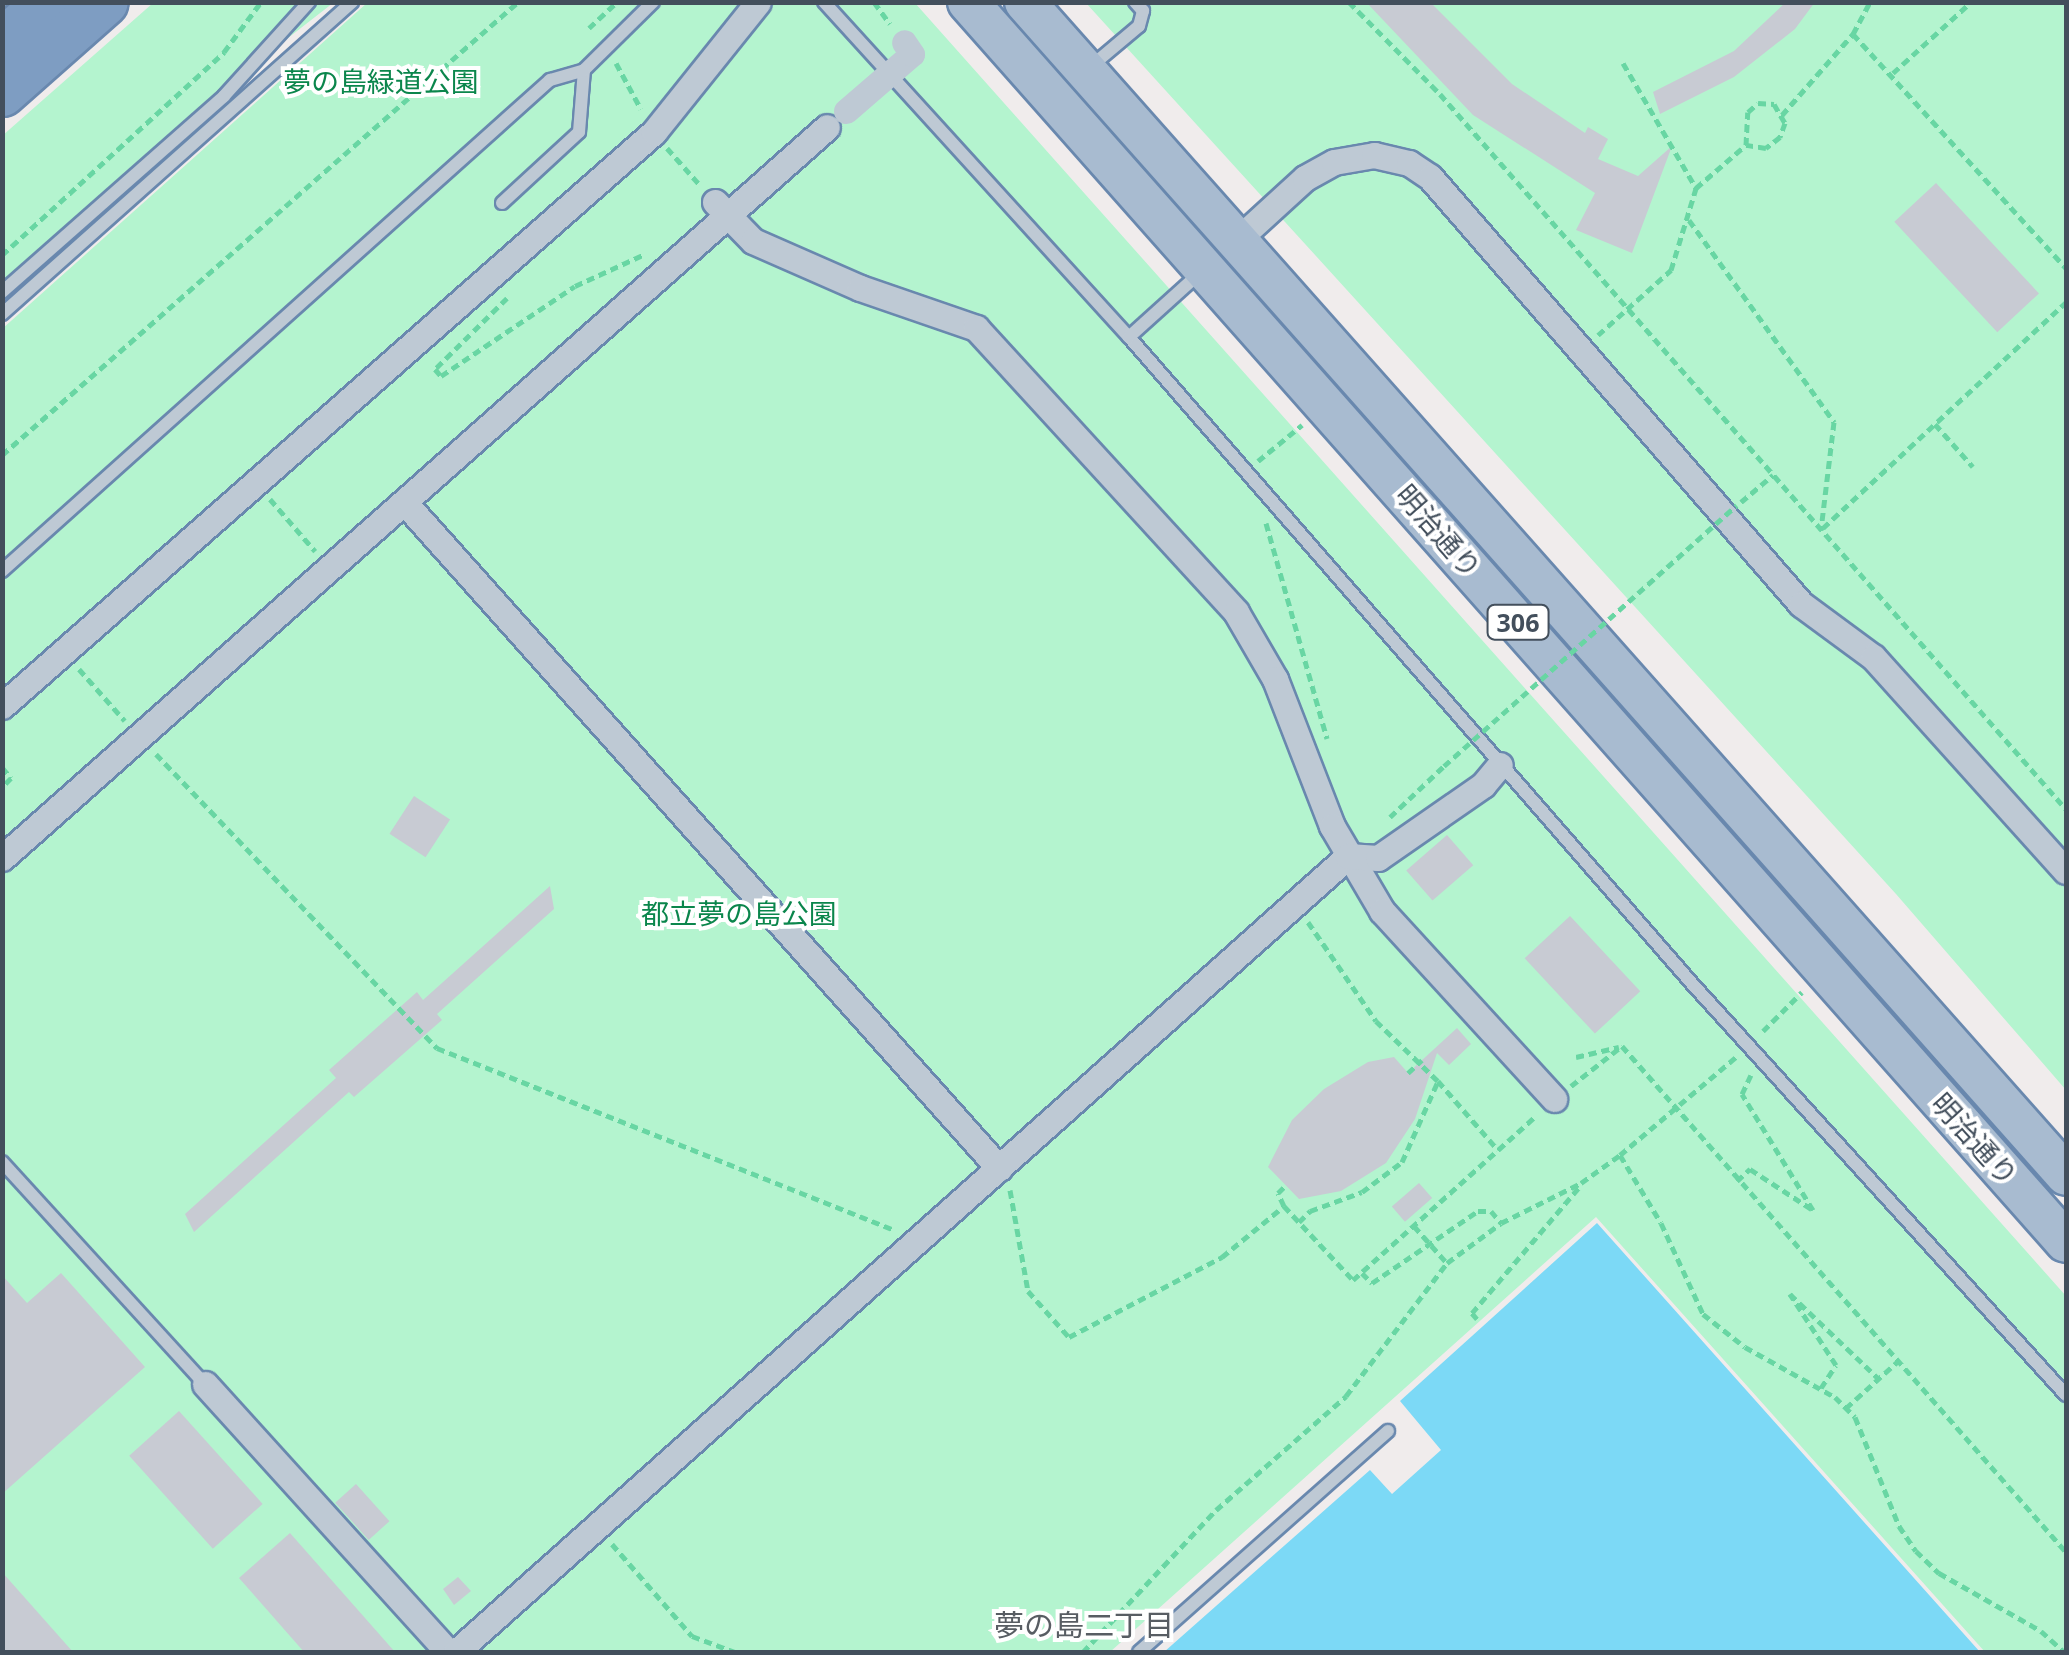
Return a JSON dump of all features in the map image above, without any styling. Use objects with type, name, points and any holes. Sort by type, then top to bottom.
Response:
[{"type":"highway","points":[[2,41],[46,2]]},
{"type":"highway","points":[[2,93],[105,2]]},
{"type":"main road","name":"明治通り","points":[[968,2],[1222,254],[2066,1174]]},
{"type":"main road","name":"明治通り","points":[[1025,2],[1085,71],[1222,254],[2066,1242]]},
{"type":"street","points":[[2,706],[255,482],[658,137],[758,2]]},
{"type":"street","points":[[2,858],[678,258],[720,209],[912,54],[904,42]]},
{"type":"street","points":[[1222,254],[1304,178],[1334,162],[1374,155],[1408,163],[1455,201],[1584,346],[1801,604],[1873,657],[2066,871]]},
{"type":"street","points":[[720,209],[753,241],[860,288],[976,328],[1247,628],[1275,679],[1348,856],[1382,911],[1554,1100]]},
{"type":"street","points":[[405,503],[1002,1165]]},
{"type":"street","points":[[205,1384],[452,1652],[1348,856],[1378,858],[1483,785],[1500,765]]},
{"type":"lane","points":[[2,292],[224,96],[309,2]]},
{"type":"lane","points":[[2,314],[352,2]]},
{"type":"lane","points":[[2,571],[550,80],[584,70],[653,2]]},
{"type":"lane","points":[[824,2],[1129,337],[1500,765],[2066,1395]]},
{"type":"lane","points":[[1085,71],[1139,26],[1143,10],[1135,2]]},
{"type":"lane","points":[[502,203],[579,132],[584,70]]},
{"type":"lane","points":[[1129,337],[1222,254]]},
{"type":"lane","points":[[2,1162],[205,1384]]},
{"type":"lane","points":[[1139,1652],[1388,1431]]},
{"type":"path","points":[[2,256],[224,52],[261,2]]},
{"type":"path","points":[[2,454],[518,2]]},
{"type":"path","points":[[588,28],[617,2]]},
{"type":"path","points":[[1348,2],[1440,94],[2066,809]]},
{"type":"path","points":[[1746,145],[1766,148],[1780,137],[1782,114],[1853,34],[1870,2]]},
{"type":"path","points":[[1893,73],[1971,2]]},
{"type":"path","points":[[1853,34],[1893,73],[2066,268]]},
{"type":"path","points":[[616,63],[658,137],[720,209]]},
{"type":"path","points":[[1623,63],[1696,188]]},
{"type":"path","points":[[1584,346],[1671,270],[1696,188],[1746,145],[1748,112],[1758,103],[1774,104],[1782,114]]},
{"type":"path","points":[[1688,218],[1834,422],[1821,530]]},
{"type":"path","points":[[514,290],[434,369],[442,376],[575,286],[666,244],[678,258]]},
{"type":"path","points":[[1821,530],[2066,302]]},
{"type":"path","points":[[1935,424],[1973,466]]},
{"type":"path","points":[[1302,425],[1246,471],[1331,754]]},
{"type":"path","points":[[1348,856],[1773,475]]},
{"type":"path","points":[[255,482],[330,568]]},
{"type":"path","points":[[64,652],[436,1048],[919,1240]]},
{"type":"path","points":[[2,768],[12,778],[2,787]]},
{"type":"path","points":[[1315,930],[1376,1021],[1422,1060],[1498,1150]]},
{"type":"path","points":[[1770,1039],[1760,1028],[1804,990]]},
{"type":"path","points":[[1286,1185],[1278,1193],[1284,1206],[1353,1280],[1554,1100],[1622,1046]]},
{"type":"path","points":[[1576,1057],[1622,1046]]},
{"type":"path","points":[[1622,1046],[2066,1552]]},
{"type":"path","points":[[1083,1652],[1216,1510],[1346,1396],[1448,1264],[1501,1222],[1581,1183],[1620,1156],[1737,1056],[1753,1070],[1742,1094],[1813,1210],[1750,1169],[1738,1181]]},
{"type":"path","points":[[1408,1072],[1422,1060]]},
{"type":"path","points":[[1299,1222],[1310,1211],[1362,1192],[1402,1162],[1438,1081]]},
{"type":"path","points":[[1620,1156],[1661,1223],[1702,1314],[1745,1347],[1821,1388],[1846,1408],[1916,1550],[1939,1573],[2062,1650],[2066,1640]]},
{"type":"path","points":[[1002,1165],[1028,1291],[1070,1337],[1222,1256],[1284,1206]]},
{"type":"path","points":[[1478,1319],[1472,1313],[1581,1183]]},
{"type":"path","points":[[1362,1272],[1372,1283],[1478,1211],[1491,1211],[1501,1222]]},
{"type":"path","points":[[1414,1226],[1448,1264]]},
{"type":"path","points":[[1821,1388],[1836,1365],[1790,1294],[1879,1379]]},
{"type":"path","points":[[1846,1408],[1897,1362]]},
{"type":"path","points":[[598,1526],[692,1636],[736,1652]]},
{"type":"green space","name":"夢の島緑道公園","points":[[153,3],[333,3],[216,94],[3,284],[2,136]]},
{"type":"green space","name":"都立夢の島公園","points":[[367,3],[915,3],[2066,1296],[2066,1652],[1985,1652],[1596,1217],[1110,1652],[3,1652],[2,329]]},
{"type":"green space","points":[[1086,3],[2066,3],[2066,1090],[1896,894]]},
{"type":"water","points":[[1597,1223],[1980,1652],[1164,1652],[1370,1470],[1392,1494],[1441,1450],[1400,1401]]},
{"type":"building","points":[[1366,2],[1430,2],[1512,84],[1585,133],[1588,127],[1608,139],[1598,159],[1638,176],[1672,146],[1632,253],[1576,230],[1595,193],[1473,115]]},
{"type":"building","points":[[1786,2],[1815,2],[1795,29],[1734,77],[1660,114],[1653,92],[1734,51]]},
{"type":"building","points":[[1936,183],[2039,293],[1997,332],[1894,222]]},
{"type":"building","points":[[414,796],[450,819],[426,857],[389,834]]},
{"type":"building","points":[[1447,835],[1473,865],[1432,901],[1406,870]]},
{"type":"building","points":[[550,886],[554,909],[437,1014],[442,1020],[354,1097],[349,1092],[194,1232],[185,1214],[336,1078],[329,1070],[417,992],[423,1000]]},
{"type":"building","points":[[1570,916],[1640,991],[1595,1034],[1525,958]]},
{"type":"building","points":[[1457,1028],[1471,1044],[1449,1065],[1437,1053],[1415,1119],[1386,1163],[1341,1191],[1299,1199],[1268,1167],[1292,1120],[1324,1089],[1368,1062],[1394,1057],[1408,1073]]},
{"type":"building","points":[[1419,1183],[1432,1198],[1405,1222],[1392,1207]]},
{"type":"building","points":[[61,1273],[145,1367],[2,1494],[2,1275],[27,1303]]},
{"type":"building","points":[[179,1411],[263,1504],[213,1549],[129,1456]]},
{"type":"building","points":[[356,1484],[389,1521],[369,1540],[335,1503]]},
{"type":"building","points":[[290,1533],[395,1652],[304,1652],[239,1578]]},
{"type":"building","points":[[2,1572],[73,1652],[2,1652]]},
{"type":"building","points":[[458,1577],[471,1591],[454,1605],[443,1589]]},
{"type":"district","name":"夢の島二丁目","points":[[1084,1625]]}]
